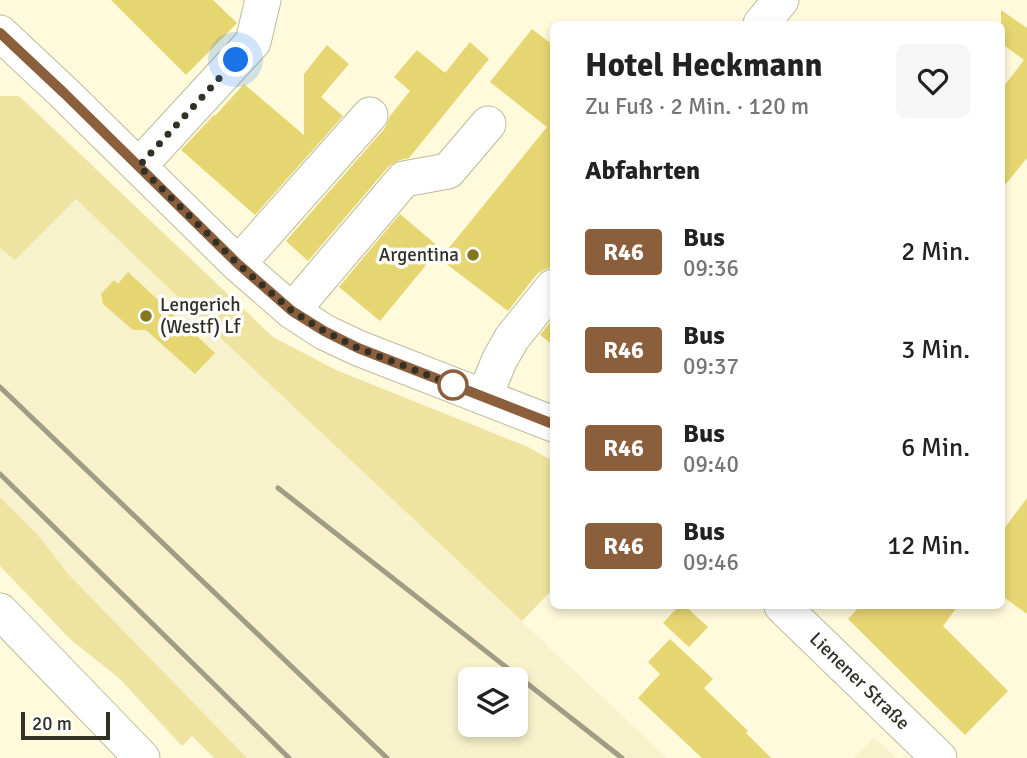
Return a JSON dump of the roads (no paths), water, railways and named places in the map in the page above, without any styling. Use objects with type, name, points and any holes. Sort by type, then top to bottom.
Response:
[{"type":"street","points":[[139,166],[253,42],[263,0]]},
{"type":"street","points":[[763,21],[780,0]]},
{"type":"street","points":[[0,33],[238,264],[292,311],[358,348],[550,423]]},
{"type":"street","points":[[238,264],[370,116]]},
{"type":"street","points":[[292,311],[404,178],[448,171],[488,124]]},
{"type":"street","points":[[484,397],[512,338],[550,291]]},
{"type":"street","name":"Lienener Straße","points":[[785,609],[939,758]]},
{"type":"street","points":[[0,611],[142,758]]},
{"type":"railway","points":[[0,387],[387,758]]},
{"type":"railway","points":[[0,474],[289,758]]},
{"type":"railway","points":[[278,488],[622,758]]},
{"type":"place","name":"Argentina","points":[[473,255]]},
{"type":"place","name":"Lengerich (Westf) Lf","points":[[146,316]]}]
